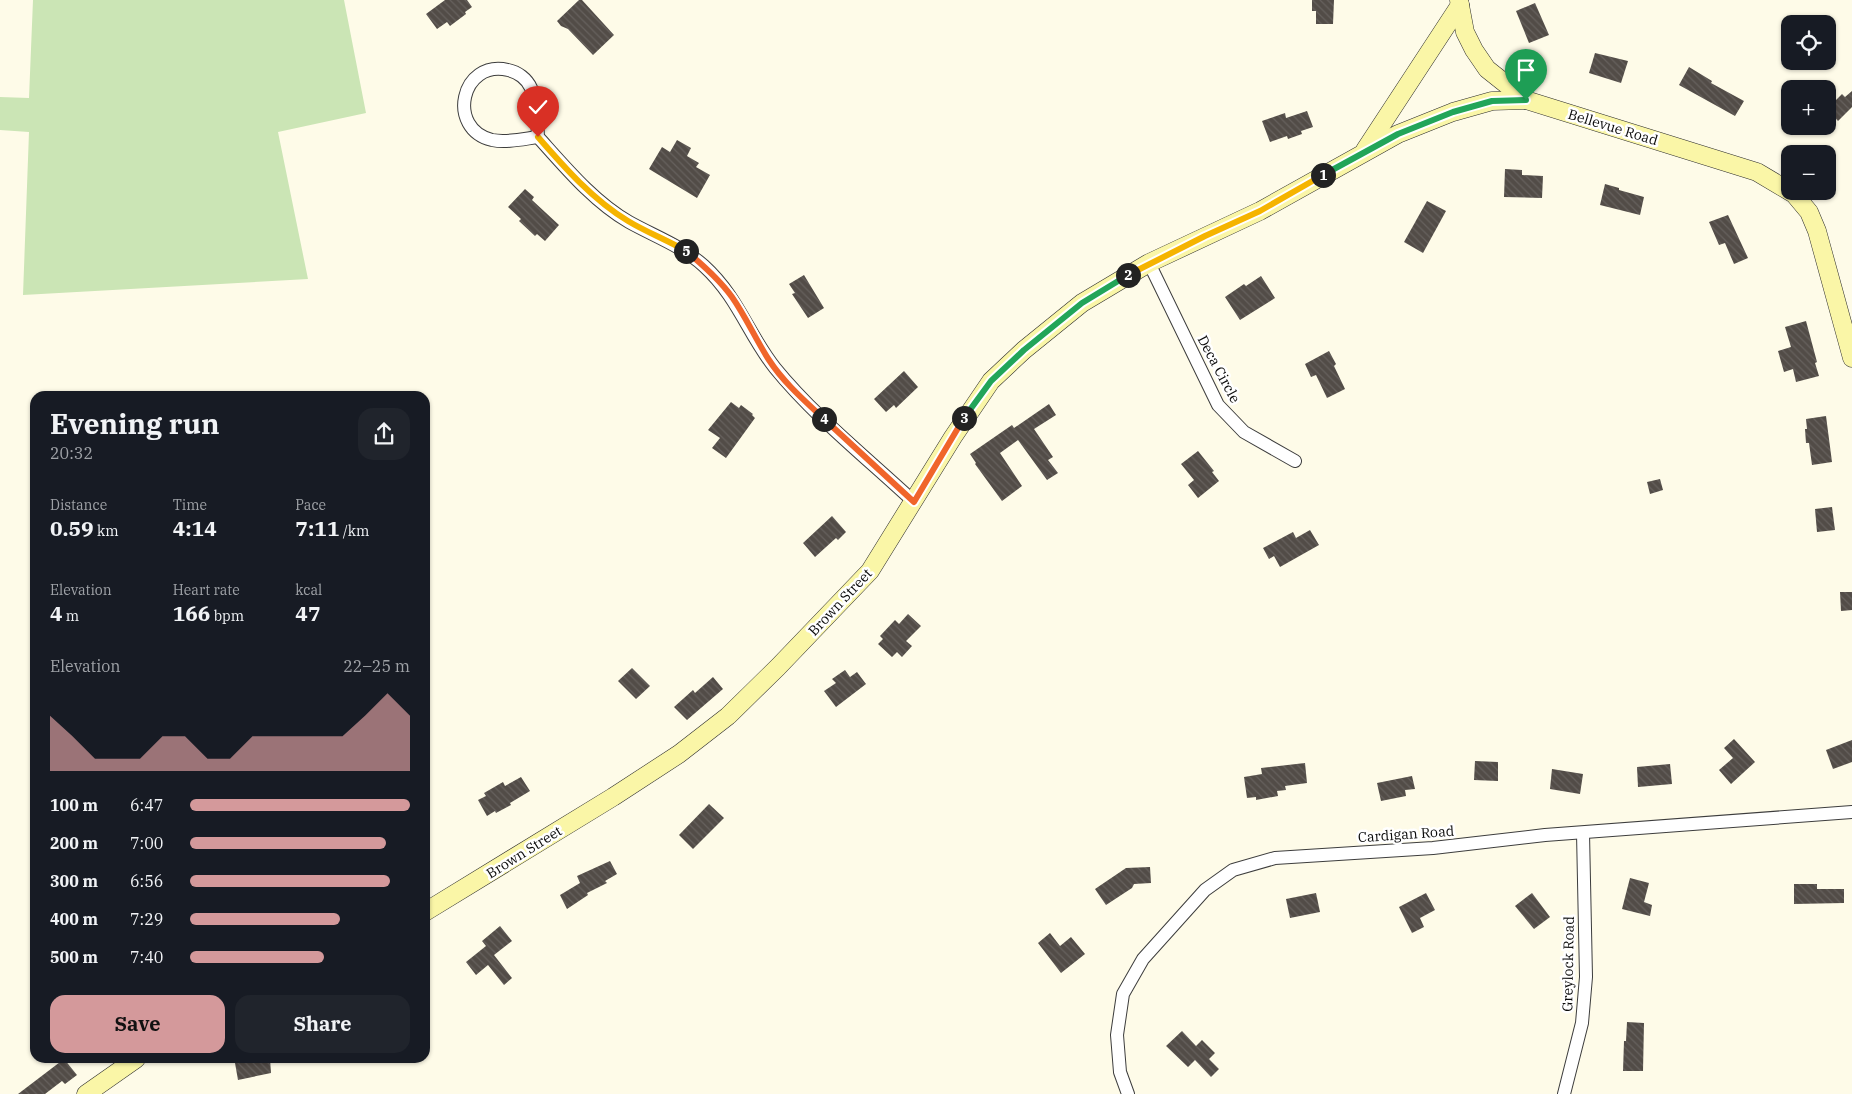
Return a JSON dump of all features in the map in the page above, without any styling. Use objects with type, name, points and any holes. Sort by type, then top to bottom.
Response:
[{"type":"street","name":"Bellevue Road","points":[[1460,3],[1465,32],[1474,50],[1488,68],[1526,100],[1757,172],[1794,194],[1808,212],[1817,231],[1852,358]]},
{"type":"street","points":[[1364,152],[1460,3]]},
{"type":"street","points":[[538,137],[504,141],[492,140],[472,128],[466,117],[463,105],[465,93],[471,82],[480,74],[490,70],[507,70],[523,77],[530,86],[534,97],[538,137],[560,162],[609,208],[628,221],[686,252],[703,265],[733,298],[770,361],[797,394],[914,502]]},
{"type":"street","name":"Brown Street","points":[[430,909],[613,797],[679,754],[728,716],[870,571],[914,502],[952,437],[991,381],[1024,350],[1082,303],[1149,263],[1260,211],[1398,134],[1453,112],[1492,101],[1526,100]]},
{"type":"street","name":"Deca Circle","points":[[1149,263],[1218,405],[1228,418],[1244,432],[1294,461]]},
{"type":"street","name":"Cardigan Road","points":[[1128,1094],[1120,1072],[1116,1035],[1123,994],[1143,959],[1205,890],[1234,870],[1275,858],[1433,848],[1583,833],[1852,812]]},
{"type":"street","name":"Greylock Road","points":[[1564,1094],[1582,1023],[1586,977],[1583,833]]},
{"type":"street","points":[[86,1094],[130,1063]]},
{"type":"green space","points":[[33,0],[344,0],[366,113],[278,132],[308,279],[23,295],[29,132],[0,130],[0,97],[29,98]]},
{"type":"building","points":[[445,0],[467,0],[472,7],[450,26],[447,22],[437,29],[426,14]]},
{"type":"building","points":[[579,0],[582,0],[614,35],[593,55],[568,29],[561,26],[557,21]]},
{"type":"building","points":[[1312,0],[1334,0],[1333,24],[1316,24],[1316,11],[1312,11]]},
{"type":"building","points":[[1535,3],[1549,35],[1529,43],[1516,11]]},
{"type":"building","points":[[1595,53],[1628,61],[1621,83],[1589,73]]},
{"type":"building","points":[[1689,67],[1712,81],[1711,83],[1744,101],[1735,116],[1679,85]]},
{"type":"building","points":[[1852,91],[1852,107],[1838,121],[1836,119],[1836,100],[1842,94],[1845,97]]},
{"type":"building","points":[[1307,111],[1313,127],[1301,131],[1302,134],[1288,139],[1287,136],[1270,142],[1262,121],[1285,113],[1286,118]]},
{"type":"building","points":[[677,140],[691,148],[687,156],[699,163],[696,167],[710,175],[697,198],[649,169],[662,147],[670,152]]},
{"type":"building","points":[[1505,169],[1522,170],[1522,175],[1543,176],[1542,198],[1504,197]]},
{"type":"building","points":[[1605,184],[1644,197],[1640,215],[1600,205]]},
{"type":"building","points":[[525,189],[534,197],[532,200],[559,225],[545,241],[537,234],[535,236],[508,207]]},
{"type":"building","points":[[1427,201],[1446,211],[1423,253],[1404,242]]},
{"type":"building","points":[[1728,215],[1748,258],[1734,264],[1725,243],[1719,245],[1709,222]]},
{"type":"building","points":[[804,275],[824,308],[808,318],[792,294],[795,293],[789,284]]},
{"type":"building","points":[[1261,276],[1275,298],[1240,320],[1225,297],[1244,284],[1246,286]]},
{"type":"building","points":[[1806,321],[1819,376],[1796,382],[1793,369],[1784,372],[1778,351],[1791,347],[1785,327]]},
{"type":"building","points":[[1329,351],[1345,389],[1327,398],[1316,375],[1311,377],[1305,364]]},
{"type":"building","points":[[904,371],[918,387],[896,408],[894,405],[886,412],[874,399]]},
{"type":"building","points":[[731,402],[739,408],[741,405],[753,414],[755,418],[726,458],[712,448],[720,438],[708,430]]},
{"type":"building","points":[[1049,404],[1056,415],[1034,429],[1053,457],[1048,460],[1058,473],[1047,480],[1018,440],[1000,453],[1022,486],[1002,501],[970,454],[1012,425],[1014,428]]},
{"type":"building","points":[[1826,416],[1832,462],[1812,465],[1809,443],[1806,443],[1806,419]]},
{"type":"building","points":[[1198,451],[1214,471],[1212,472],[1219,481],[1198,498],[1188,485],[1194,480],[1181,464]]},
{"type":"building","points":[[1660,479],[1663,490],[1650,494],[1647,482]]},
{"type":"building","points":[[1832,507],[1835,530],[1817,532],[1815,509]]},
{"type":"building","points":[[832,516],[846,532],[838,540],[836,538],[815,557],[803,543]]},
{"type":"building","points":[[1310,530],[1319,545],[1280,567],[1274,556],[1269,559],[1263,548],[1293,532],[1296,538]]},
{"type":"building","points":[[1840,592],[1852,592],[1852,610],[1841,611]]},
{"type":"building","points":[[908,614],[921,626],[906,641],[912,646],[902,657],[897,652],[892,657],[878,644],[883,639],[880,636],[895,620],[899,624]]},
{"type":"building","points":[[632,668],[650,686],[636,699],[618,681]]},
{"type":"building","points":[[845,670],[850,677],[857,672],[866,684],[836,707],[824,691],[836,683],[832,679]]},
{"type":"building","points":[[713,677],[723,689],[687,720],[674,707],[693,690],[695,693]]},
{"type":"building","points":[[1734,739],[1755,762],[1731,784],[1719,770],[1733,758],[1724,748]]},
{"type":"building","points":[[1852,740],[1852,762],[1833,769],[1826,750]]},
{"type":"building","points":[[1475,761],[1498,762],[1498,781],[1474,780]]},
{"type":"building","points":[[1305,763],[1307,783],[1285,786],[1286,790],[1277,791],[1278,796],[1256,800],[1256,797],[1247,798],[1244,777],[1262,774],[1261,768]]},
{"type":"building","points":[[1670,764],[1672,784],[1638,787],[1637,767]]},
{"type":"building","points":[[1552,769],[1583,774],[1580,794],[1550,789]]},
{"type":"building","points":[[1412,776],[1415,789],[1405,790],[1406,796],[1381,801],[1377,783]]},
{"type":"building","points":[[521,777],[530,791],[510,803],[511,805],[487,816],[478,800],[486,796],[484,793],[503,782],[505,786]]},
{"type":"building","points":[[709,804],[724,818],[693,849],[679,835]]},
{"type":"building","points":[[610,861],[617,874],[605,881],[607,883],[587,893],[588,895],[567,909],[560,895],[580,883],[577,876]]},
{"type":"building","points":[[1150,867],[1151,883],[1134,884],[1132,888],[1106,905],[1095,889],[1126,868]]},
{"type":"building","points":[[1630,878],[1649,883],[1644,902],[1652,905],[1650,916],[1622,909]]},
{"type":"building","points":[[1794,884],[1817,884],[1817,889],[1844,889],[1844,903],[1794,904]]},
{"type":"building","points":[[1316,893],[1320,912],[1290,918],[1286,899]]},
{"type":"building","points":[[1426,893],[1435,910],[1420,918],[1424,927],[1412,933],[1399,907]]},
{"type":"building","points":[[1532,893],[1550,917],[1534,929],[1515,906]]},
{"type":"building","points":[[500,926],[512,941],[494,955],[512,978],[504,985],[488,965],[476,975],[466,962],[486,946],[482,941]]},
{"type":"building","points":[[1050,933],[1060,946],[1071,937],[1085,954],[1061,973],[1038,943]]},
{"type":"building","points":[[1627,1022],[1644,1023],[1643,1071],[1623,1071]]},
{"type":"building","points":[[1182,1031],[1196,1046],[1202,1040],[1215,1053],[1209,1059],[1219,1069],[1211,1077],[1195,1060],[1188,1067],[1166,1046]]},
{"type":"building","points":[[59,1063],[67,1063],[77,1075],[65,1084],[62,1081],[45,1094],[18,1094]]},
{"type":"building","points":[[235,1063],[270,1063],[271,1073],[238,1080]]},
{"type":"route","points":[[538,137],[575,178],[609,208],[628,221],[667,240],[703,265],[733,298],[770,361],[797,394],[914,502],[952,437],[991,381],[1024,350],[1082,303],[1149,263],[1260,211],[1398,134],[1453,112],[1492,101],[1526,100]]}]
